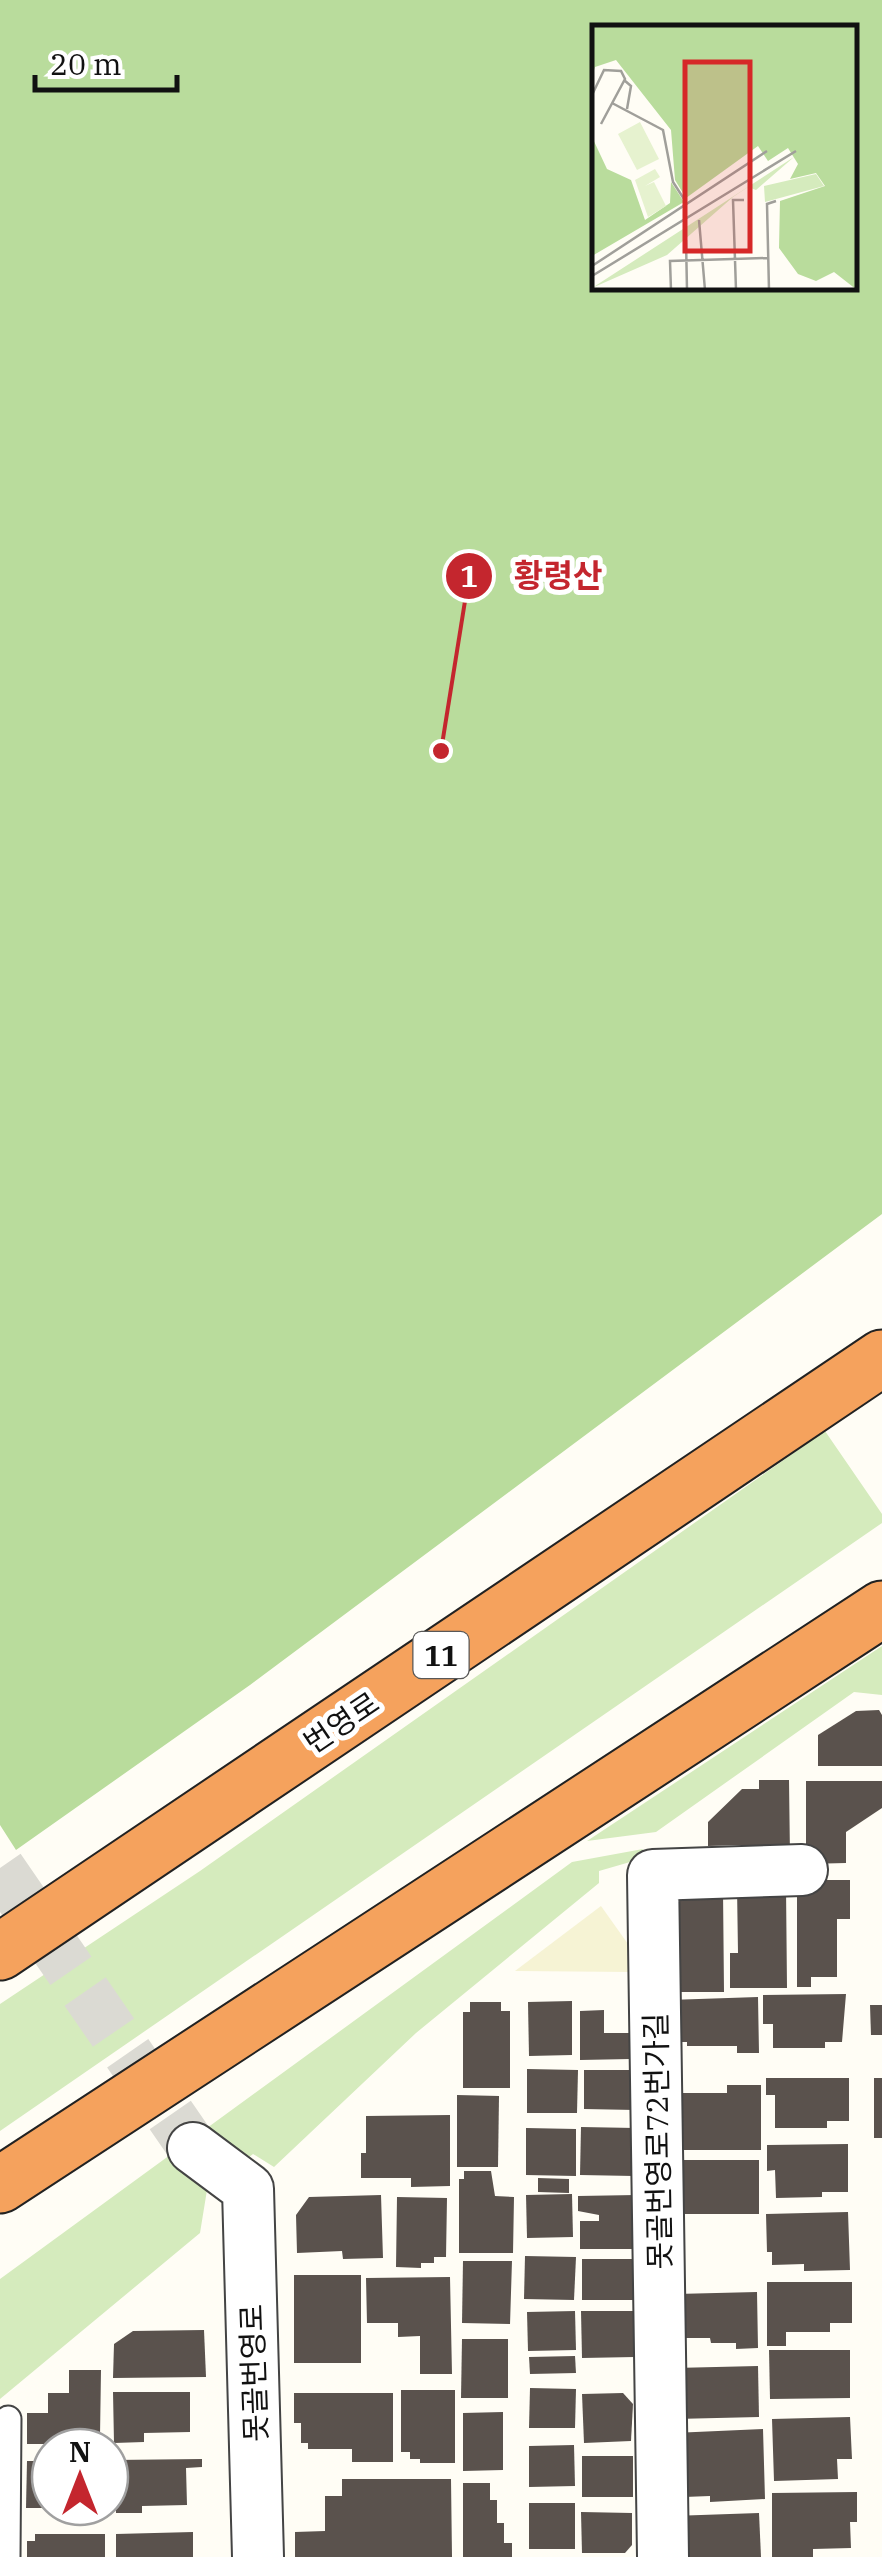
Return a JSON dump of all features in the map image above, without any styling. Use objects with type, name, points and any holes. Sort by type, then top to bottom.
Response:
[{"type":"highway","name":"번영로","points":[[0,1952],[882,1358]]},
{"type":"highway","points":[[0,2185],[882,1609]]},
{"type":"street","name":"못골번영로72번가길","points":[[662,2557],[653,1874],[802,1870]]},
{"type":"street","name":"못골번영로","points":[[193,2148],[248,2189],[258,2557]]},
{"type":"lane","points":[[7,2557],[8,2419]]},
{"type":"shaded area","points":[[601,1906],[628,1944],[631,1972],[515,1971]]},
{"type":"green space","points":[[0,0],[882,0],[882,1214],[250,1685],[16,1850],[0,1825]]},
{"type":"green space","points":[[825,1431],[882,1514],[882,1523],[0,2131],[0,2004],[200,1871]]},
{"type":"green space","points":[[882,1646],[882,1695],[854,1692],[656,1832],[587,1841]]},
{"type":"green space","points":[[643,1849],[637,1860],[599,1871],[599,1883],[416,2033],[274,2167],[253,2154],[207,2190],[200,2233],[0,2399],[0,2279],[572,1862]]},
{"type":"building","points":[[879,1710],[882,1766],[818,1766],[818,1735],[856,1711]]},
{"type":"building","points":[[759,1780],[789,1780],[790,1857],[742,1858],[741,1845],[708,1846],[708,1822],[742,1789],[759,1789]]},
{"type":"building","points":[[806,1781],[882,1781],[882,1808],[846,1832],[846,1863],[806,1864]]},
{"type":"building","points":[[797,1880],[850,1880],[850,1919],[837,1919],[837,1977],[811,1977],[811,1987],[797,1987]]},
{"type":"building","points":[[737,1887],[786,1887],[787,1988],[730,1988],[730,1953],[738,1953]]},
{"type":"building","points":[[723,1890],[724,1992],[669,1992],[668,1952],[680,1952],[679,1891]]},
{"type":"building","points":[[846,1994],[842,2042],[825,2042],[825,2048],[773,2048],[773,2024],[763,2024],[763,1995]]},
{"type":"building","points":[[758,1997],[759,2053],[737,2053],[737,2046],[687,2046],[687,2042],[680,2042],[669,2000]]},
{"type":"building","points":[[572,2001],[572,2055],[529,2056],[528,2002]]},
{"type":"building","points":[[470,2002],[501,2002],[501,2011],[510,2011],[510,2088],[463,2088],[463,2012],[470,2012]]},
{"type":"building","points":[[870,2005],[882,2005],[882,2035],[871,2035]]},
{"type":"building","points":[[604,2010],[604,2033],[629,2033],[630,2059],[580,2060],[580,2011]]},
{"type":"building","points":[[527,2069],[578,2070],[577,2113],[527,2113]]},
{"type":"building","points":[[584,2070],[635,2070],[635,2110],[584,2109]]},
{"type":"building","points":[[766,2078],[849,2078],[849,2121],[827,2121],[827,2128],[775,2128],[775,2095],[766,2095]]},
{"type":"building","points":[[874,2078],[882,2078],[882,2138],[874,2138]]},
{"type":"building","points":[[727,2085],[761,2085],[761,2150],[671,2150],[671,2093],[727,2093]]},
{"type":"building","points":[[457,2095],[499,2096],[498,2167],[457,2167]]},
{"type":"building","points":[[450,2115],[450,2186],[411,2187],[411,2178],[361,2178],[366,2116]]},
{"type":"building","points":[[581,2127],[635,2128],[634,2176],[580,2175]]},
{"type":"building","points":[[526,2128],[576,2129],[576,2176],[526,2175]]},
{"type":"building","points":[[848,2144],[848,2192],[776,2198],[775,2170],[767,2171],[767,2145]]},
{"type":"building","points":[[673,2160],[759,2160],[759,2214],[673,2214]]},
{"type":"building","points":[[464,2171],[491,2171],[495,2196],[514,2197],[513,2253],[459,2253],[459,2179],[464,2179]]},
{"type":"building","points":[[538,2178],[569,2179],[569,2193],[538,2192]]},
{"type":"building","points":[[572,2194],[573,2237],[527,2238],[526,2195]]},
{"type":"building","points":[[381,2195],[383,2258],[343,2259],[342,2251],[297,2253],[296,2215],[309,2197]]},
{"type":"building","points":[[636,2195],[637,2249],[580,2249],[580,2221],[599,2221],[599,2215],[578,2211],[578,2196]]},
{"type":"building","points":[[397,2197],[447,2198],[446,2257],[434,2257],[434,2263],[421,2263],[421,2268],[396,2267]]},
{"type":"building","points":[[848,2212],[850,2270],[804,2271],[804,2264],[772,2265],[772,2252],[767,2252],[766,2214]]},
{"type":"building","points":[[525,2256],[576,2257],[574,2300],[524,2299]]},
{"type":"building","points":[[582,2259],[637,2259],[637,2300],[582,2300]]},
{"type":"building","points":[[463,2261],[512,2261],[510,2324],[462,2323]]},
{"type":"building","points":[[294,2275],[361,2275],[361,2363],[294,2363]]},
{"type":"building","points":[[450,2277],[452,2374],[420,2374],[420,2336],[398,2337],[398,2323],[367,2323],[366,2278]]},
{"type":"building","points":[[767,2282],[852,2282],[852,2323],[830,2323],[830,2332],[786,2332],[786,2346],[767,2346]]},
{"type":"building","points":[[757,2292],[758,2348],[736,2349],[736,2343],[711,2343],[710,2338],[677,2338],[676,2294]]},
{"type":"building","points":[[575,2311],[576,2350],[528,2351],[527,2312]]},
{"type":"building","points":[[581,2311],[635,2311],[635,2357],[582,2358]]},
{"type":"building","points":[[204,2330],[206,2377],[113,2378],[114,2344],[133,2331]]},
{"type":"building","points":[[462,2339],[508,2339],[508,2398],[461,2398]]},
{"type":"building","points":[[769,2350],[850,2350],[850,2398],[770,2399]]},
{"type":"building","points":[[575,2356],[576,2373],[530,2374],[529,2357]]},
{"type":"building","points":[[758,2366],[759,2417],[675,2419],[674,2368]]},
{"type":"building","points":[[69,2370],[101,2370],[100,2427],[30,2427],[27,2444],[27,2413],[48,2413],[48,2393],[69,2393]]},
{"type":"building","points":[[530,2388],[576,2389],[575,2428],[529,2428]]},
{"type":"building","points":[[401,2390],[455,2390],[455,2463],[420,2463],[420,2459],[410,2459],[410,2452],[401,2452]]},
{"type":"building","points":[[113,2392],[190,2392],[190,2432],[144,2433],[144,2442],[130,2442],[130,2427],[114,2427]]},
{"type":"building","points":[[294,2393],[393,2393],[393,2462],[352,2462],[352,2449],[308,2449],[308,2443],[301,2443],[301,2423],[294,2423]]},
{"type":"building","points":[[623,2393],[633,2404],[631,2441],[584,2443],[582,2394]]},
{"type":"building","points":[[503,2412],[503,2470],[463,2471],[463,2413]]},
{"type":"building","points":[[850,2417],[852,2459],[837,2459],[838,2479],[774,2481],[772,2419]]},
{"type":"building","points":[[763,2429],[765,2499],[710,2502],[710,2496],[684,2497],[673,2433]]},
{"type":"building","points":[[574,2445],[575,2486],[529,2487],[529,2446]]},
{"type":"building","points":[[582,2456],[633,2456],[633,2497],[582,2497]]},
{"type":"building","points":[[202,2459],[202,2467],[186,2468],[187,2505],[142,2506],[142,2513],[130,2513],[130,2460]]},
{"type":"building","points":[[27,2461],[30,2461],[30,2508],[26,2508]]},
{"type":"building","points":[[342,2479],[451,2479],[452,2557],[295,2557],[295,2532],[325,2531],[325,2496],[342,2496]]},
{"type":"building","points":[[463,2483],[490,2483],[490,2500],[497,2500],[497,2523],[504,2523],[504,2543],[512,2543],[512,2557],[463,2557]]},
{"type":"building","points":[[857,2492],[857,2522],[850,2522],[851,2548],[813,2549],[813,2557],[772,2557],[772,2493]]},
{"type":"building","points":[[529,2503],[575,2503],[575,2549],[529,2549]]},
{"type":"building","points":[[581,2512],[632,2513],[632,2545],[625,2553],[582,2553]]},
{"type":"building","points":[[759,2513],[761,2557],[673,2557],[672,2516]]},
{"type":"building","points":[[193,2532],[193,2557],[116,2557],[116,2534]]},
{"type":"building","points":[[35,2534],[105,2534],[105,2557],[27,2557],[27,2541],[35,2541]]},
{"type":"tunnel","points":[[0,1868],[193,2148]]},
{"type":"place","name":"황령산","points":[[441,751]]}]
